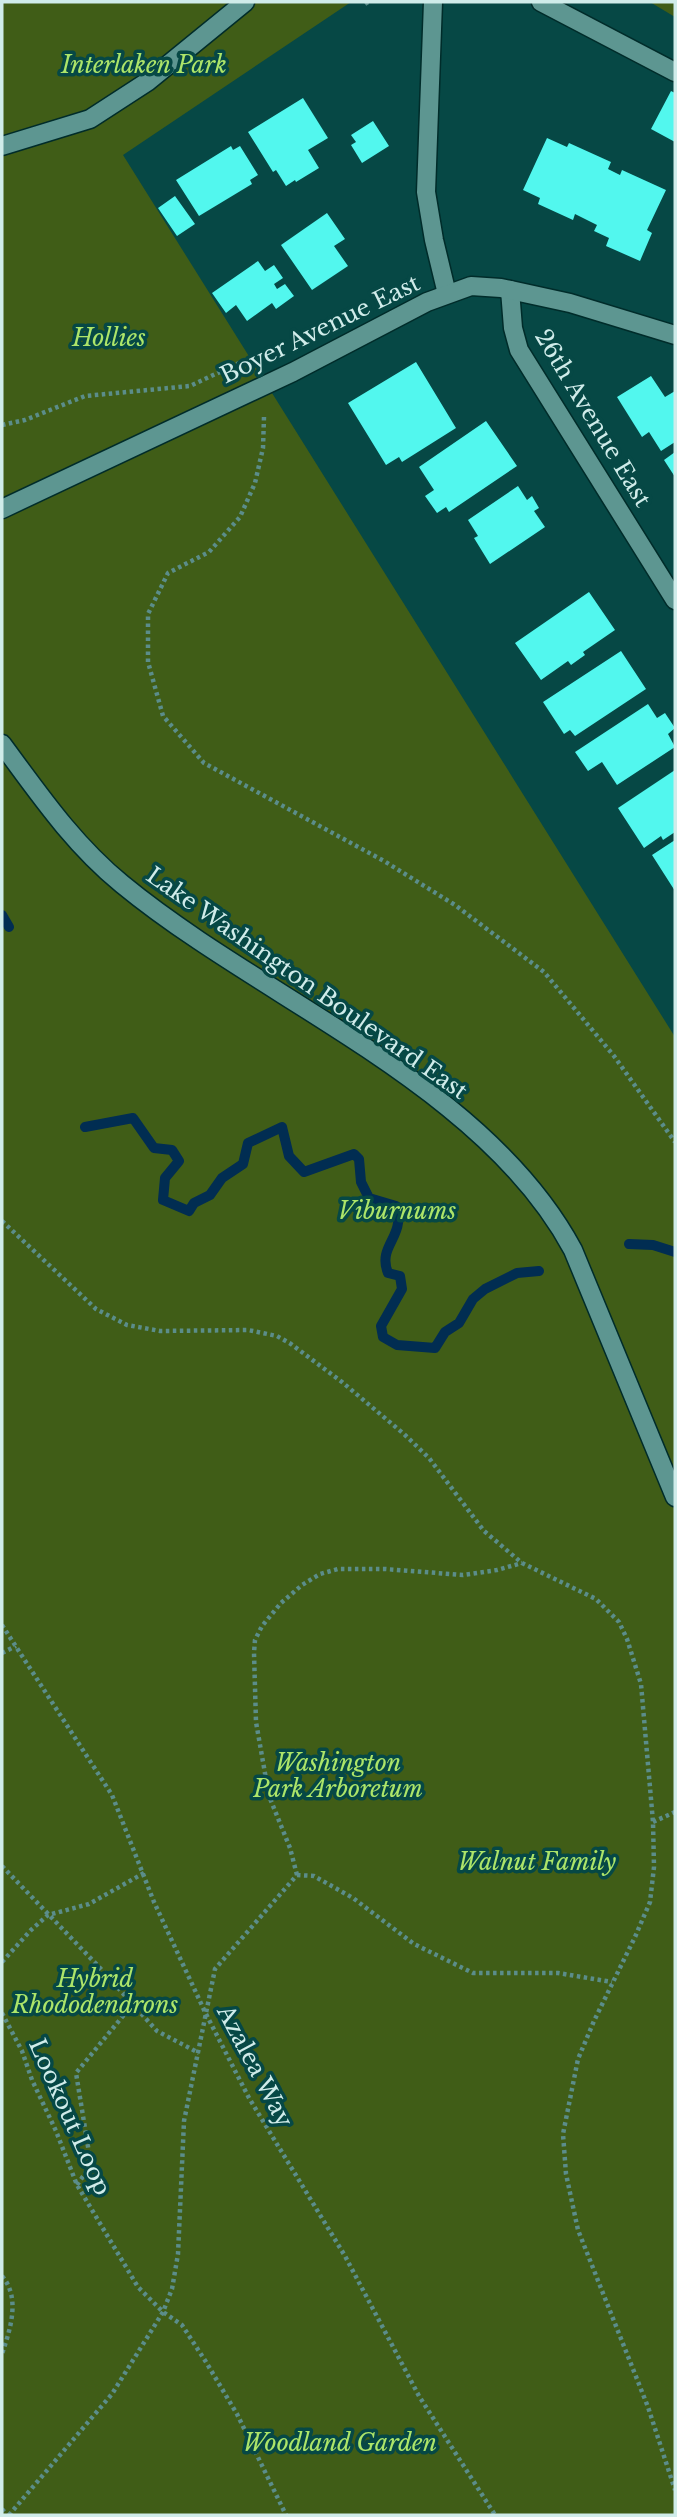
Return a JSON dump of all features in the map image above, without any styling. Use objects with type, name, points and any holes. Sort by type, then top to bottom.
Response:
[{"type":"street","points":[[2,146],[90,119],[148,82],[245,2]]},
{"type":"street","points":[[433,2],[426,192],[447,294]]},
{"type":"street","points":[[541,2],[675,72]]},
{"type":"street","name":"Boyer Avenue East","points":[[2,509],[293,372],[427,302],[471,286],[510,290],[570,303],[675,335]]},
{"type":"street","name":"26th Avenue East","points":[[510,290],[513,328],[519,350],[675,600]]},
{"type":"street","name":"Lake Washington Boulevard East","points":[[2,744],[60,822],[93,859],[122,884],[177,926],[400,1072],[487,1141],[520,1174],[559,1225],[573,1250],[675,1497]]},
{"type":"path","points":[[2,425],[25,420],[85,396],[190,386],[256,355]]},
{"type":"path","points":[[270,407],[263,419],[263,448],[255,483],[240,517],[209,552],[167,573],[148,614],[148,662],[163,716],[204,763],[384,861],[455,905],[544,972],[614,1056],[675,1142]]},
{"type":"path","points":[[2,1221],[96,1309],[127,1325],[160,1331],[248,1330],[277,1336],[292,1344],[342,1382],[429,1458],[484,1531],[522,1563],[596,1599],[619,1622],[641,1684],[653,1822],[654,1867],[650,1902],[578,2059],[563,2134],[566,2174],[578,2230],[648,2407],[675,2490]]},
{"type":"path","points":[[297,1875],[290,1848],[269,1796],[256,1722],[254,1653],[255,1640],[262,1626],[281,1603],[302,1585],[320,1574],[338,1569],[385,1569],[463,1575],[522,1563]]},
{"type":"path","name":"Azalea Way","points":[[2,1625],[112,1795],[154,1902],[249,2098],[345,2256],[419,2396],[495,2515]]},
{"type":"path","points":[[2,1653],[16,1646]]},
{"type":"path","points":[[653,1822],[675,1812]]},
{"type":"path","points":[[2,1866],[157,2031],[199,2053]]},
{"type":"path","points":[[2,1962],[48,1915],[89,1904],[144,1873]]},
{"type":"path","points":[[297,1875],[314,1876],[354,1898],[414,1944],[473,1973],[558,1973],[612,1982]]},
{"type":"path","points":[[2,2509],[8,2515],[112,2394],[163,2312],[172,2289],[178,2254],[184,2121],[215,1969],[297,1875]]},
{"type":"path","points":[[77,2185],[90,2165],[76,2073],[132,2005]]},
{"type":"path","name":"Lookout Loop","points":[[2,2013],[22,2051],[77,2185],[138,2287],[163,2312],[182,2325],[206,2362],[237,2414],[286,2515]]},
{"type":"path","points":[[2,2276],[9,2285],[13,2318],[2,2354]]},
{"type":"green space","name":"Washington Park Arboretum","points":[[2,2],[351,2],[123,155],[675,1037],[675,2515],[2,2515]]},
{"type":"green space","points":[[650,2],[675,2],[675,17]]},
{"type":"building","points":[[671,91],[675,93],[675,142],[651,129]]},
{"type":"building","points":[[303,98],[328,138],[308,150],[319,168],[286,186],[276,170],[273,172],[248,132]]},
{"type":"building","points":[[373,121],[389,146],[362,163],[351,145],[356,142],[351,135]]},
{"type":"building","points":[[547,138],[567,147],[569,143],[611,162],[608,169],[620,175],[622,170],[666,190],[647,230],[652,233],[640,261],[606,246],[609,238],[594,231],[597,225],[575,214],[573,220],[538,204],[540,198],[523,190]]},
{"type":"building","points":[[231,146],[233,150],[240,146],[258,175],[250,180],[252,184],[199,216],[176,180]]},
{"type":"building","points":[[175,196],[195,224],[177,236],[158,208]]},
{"type":"building","points":[[327,213],[345,239],[334,246],[348,266],[312,290],[281,245]]},
{"type":"building","points":[[258,261],[265,271],[274,265],[283,278],[274,284],[277,289],[285,284],[294,296],[276,309],[272,303],[247,321],[236,305],[226,313],[212,293]]},
{"type":"building","points":[[416,362],[456,428],[402,462],[399,457],[386,465],[348,403]]},
{"type":"building","points":[[651,376],[665,397],[675,391],[675,442],[661,451],[649,432],[642,437],[617,397]]},
{"type":"building","points":[[486,421],[517,466],[449,512],[446,507],[437,513],[425,496],[434,490],[419,467]]},
{"type":"building","points":[[675,452],[675,477],[664,460]]},
{"type":"building","points":[[518,486],[527,500],[532,496],[539,508],[534,511],[545,527],[490,564],[474,538],[478,536],[468,520]]},
{"type":"building","points":[[589,592],[615,630],[583,652],[585,655],[571,665],[568,661],[541,680],[515,643]]},
{"type":"building","points":[[621,651],[646,689],[575,736],[570,730],[564,734],[543,702]]},
{"type":"building","points":[[648,704],[657,718],[665,713],[675,728],[668,734],[675,747],[617,785],[602,762],[588,771],[575,752]]},
{"type":"building","points":[[675,770],[675,832],[663,840],[661,836],[644,848],[618,808]]},
{"type":"building","points":[[675,840],[675,891],[652,855]]},
{"type":"waterway","points":[[2,915],[9,927]]},
{"type":"waterway","points":[[85,1127],[133,1118],[154,1148],[172,1150],[179,1161],[165,1178],[163,1200],[189,1211],[194,1203],[210,1195],[222,1178],[243,1164],[248,1143],[282,1127],[289,1156],[304,1172],[354,1154],[359,1159],[361,1182],[369,1198],[396,1206],[397,1229],[385,1258],[388,1273],[400,1276],[402,1289],[381,1326],[383,1337],[397,1345],[435,1348],[445,1332],[459,1323],[473,1299],[485,1289],[517,1273],[539,1271]]},
{"type":"waterway","points":[[629,1244],[653,1245],[675,1252]]},
{"type":"park label","name":"Interlaken Park","points":[[144,65]]},
{"type":"park label","name":"Hollies","points":[[109,338]]},
{"type":"park label","name":"Viburnums","points":[[397,1211]]},
{"type":"park label","name":"Walnut Family","points":[[537,1862]]},
{"type":"park label","name":"Hybrid Rhododendrons","points":[[95,1992]]},
{"type":"park label","name":"Woodland Garden","points":[[340,2443]]}]
